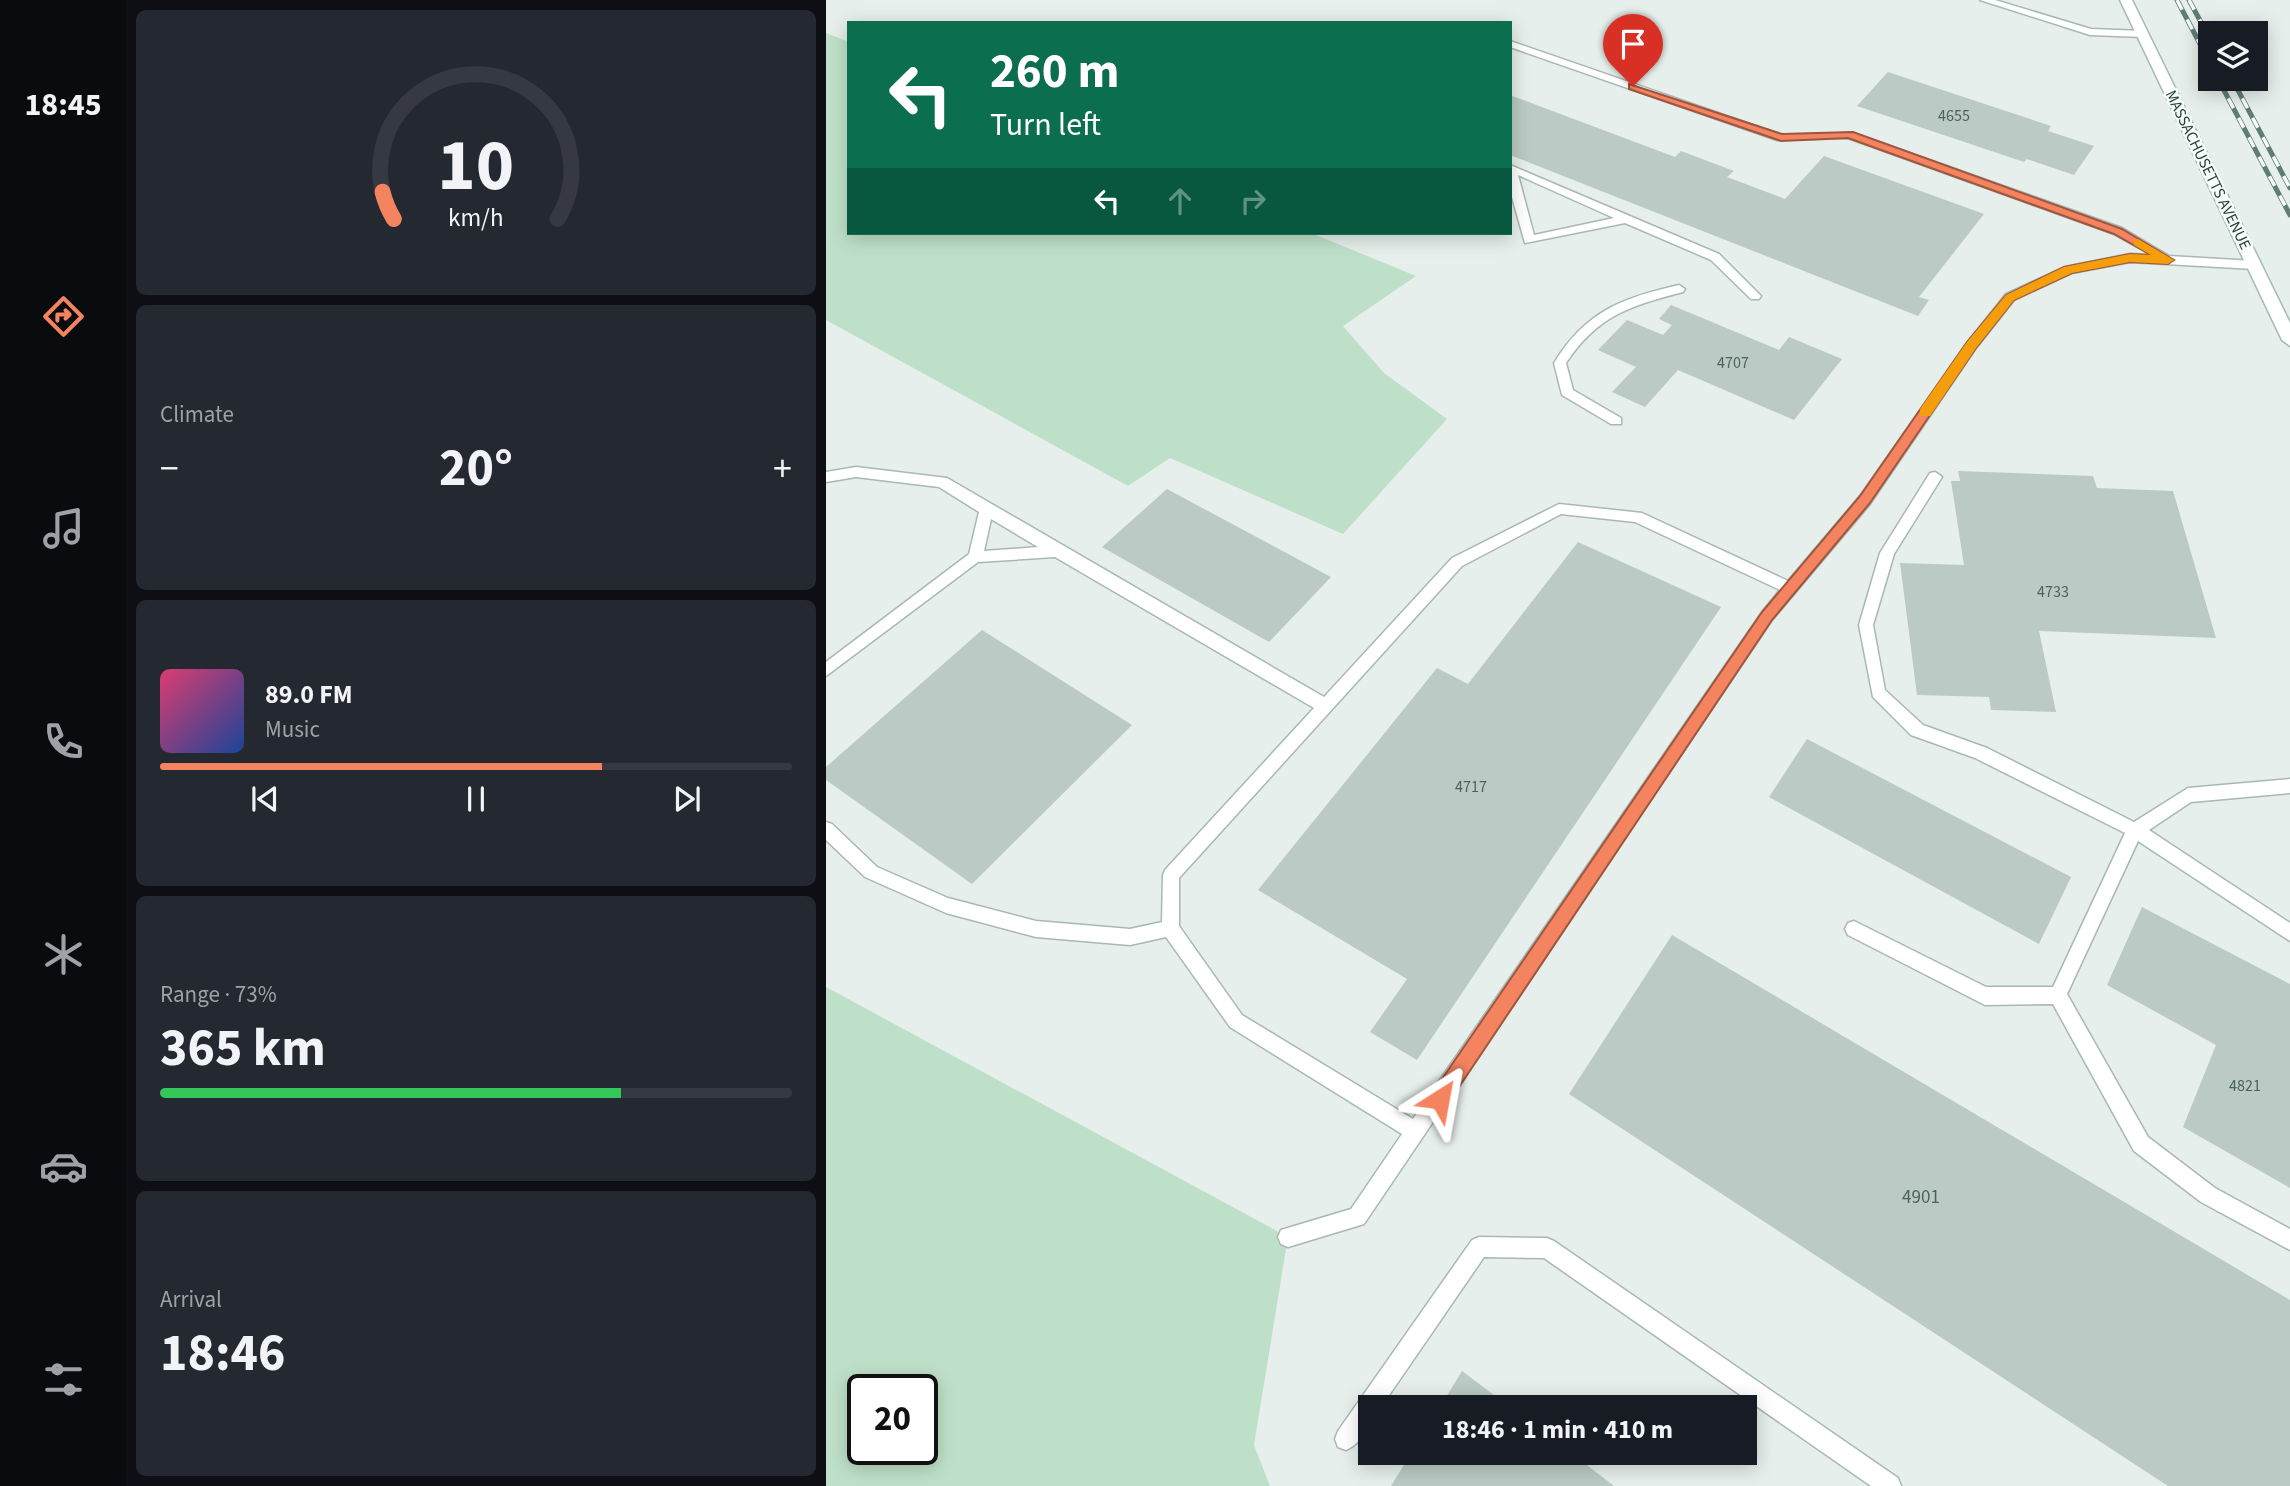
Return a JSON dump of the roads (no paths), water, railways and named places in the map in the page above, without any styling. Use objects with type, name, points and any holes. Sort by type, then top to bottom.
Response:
[{"type":"main road","name":"MASSACHUSETTS AVENUE","points":[[2126,0],[2290,340]]},
{"type":"lane","points":[[1984,0],[2090,32],[2143,34]]},
{"type":"lane","points":[[1512,45],[1781,138],[1849,135],[2118,231],[2168,260]]},
{"type":"lane","points":[[1512,169],[1715,257],[1755,296]]},
{"type":"lane","points":[[1512,176],[1529,240],[1626,219]]},
{"type":"lane","points":[[1288,1237],[1357,1217],[1767,616],[1865,500],[1972,345],[2010,297],[2069,270],[2130,258],[2254,265]]},
{"type":"lane","points":[[1616,421],[1567,392],[1560,363],[1574,339],[1598,317],[1631,300],[1679,289]]},
{"type":"lane","points":[[826,477],[856,472],[942,482],[1325,706]]},
{"type":"lane","points":[[1935,477],[1887,553],[1866,625],[1878,693],[1917,730],[1981,753],[2135,830],[2290,933]]},
{"type":"lane","points":[[1416,1132],[1236,1021],[1170,928],[1171,875],[1457,562],[1559,509],[1637,517],[1790,588]]},
{"type":"lane","points":[[975,557],[986,510]]},
{"type":"lane","points":[[826,670],[975,557],[1056,551]]},
{"type":"lane","points":[[2058,995],[2135,830],[2188,795],[2290,786]]},
{"type":"lane","points":[[826,830],[871,872],[946,905],[1035,929],[1130,937],[1170,928]]},
{"type":"lane","points":[[1854,929],[1985,996],[2058,995]]},
{"type":"lane","points":[[2058,995],[2141,1144],[2208,1195],[2290,1240]]},
{"type":"lane","points":[[1346,1439],[1479,1247],[1547,1248],[1891,1486]]},
{"type":"railway","points":[[2177,0],[2198,40]]},
{"type":"railway","points":[[2189,0],[2200,21]]},
{"type":"railway","points":[[2224,91],[2290,215]]},
{"type":"railway","points":[[2238,91],[2290,188]]}]
